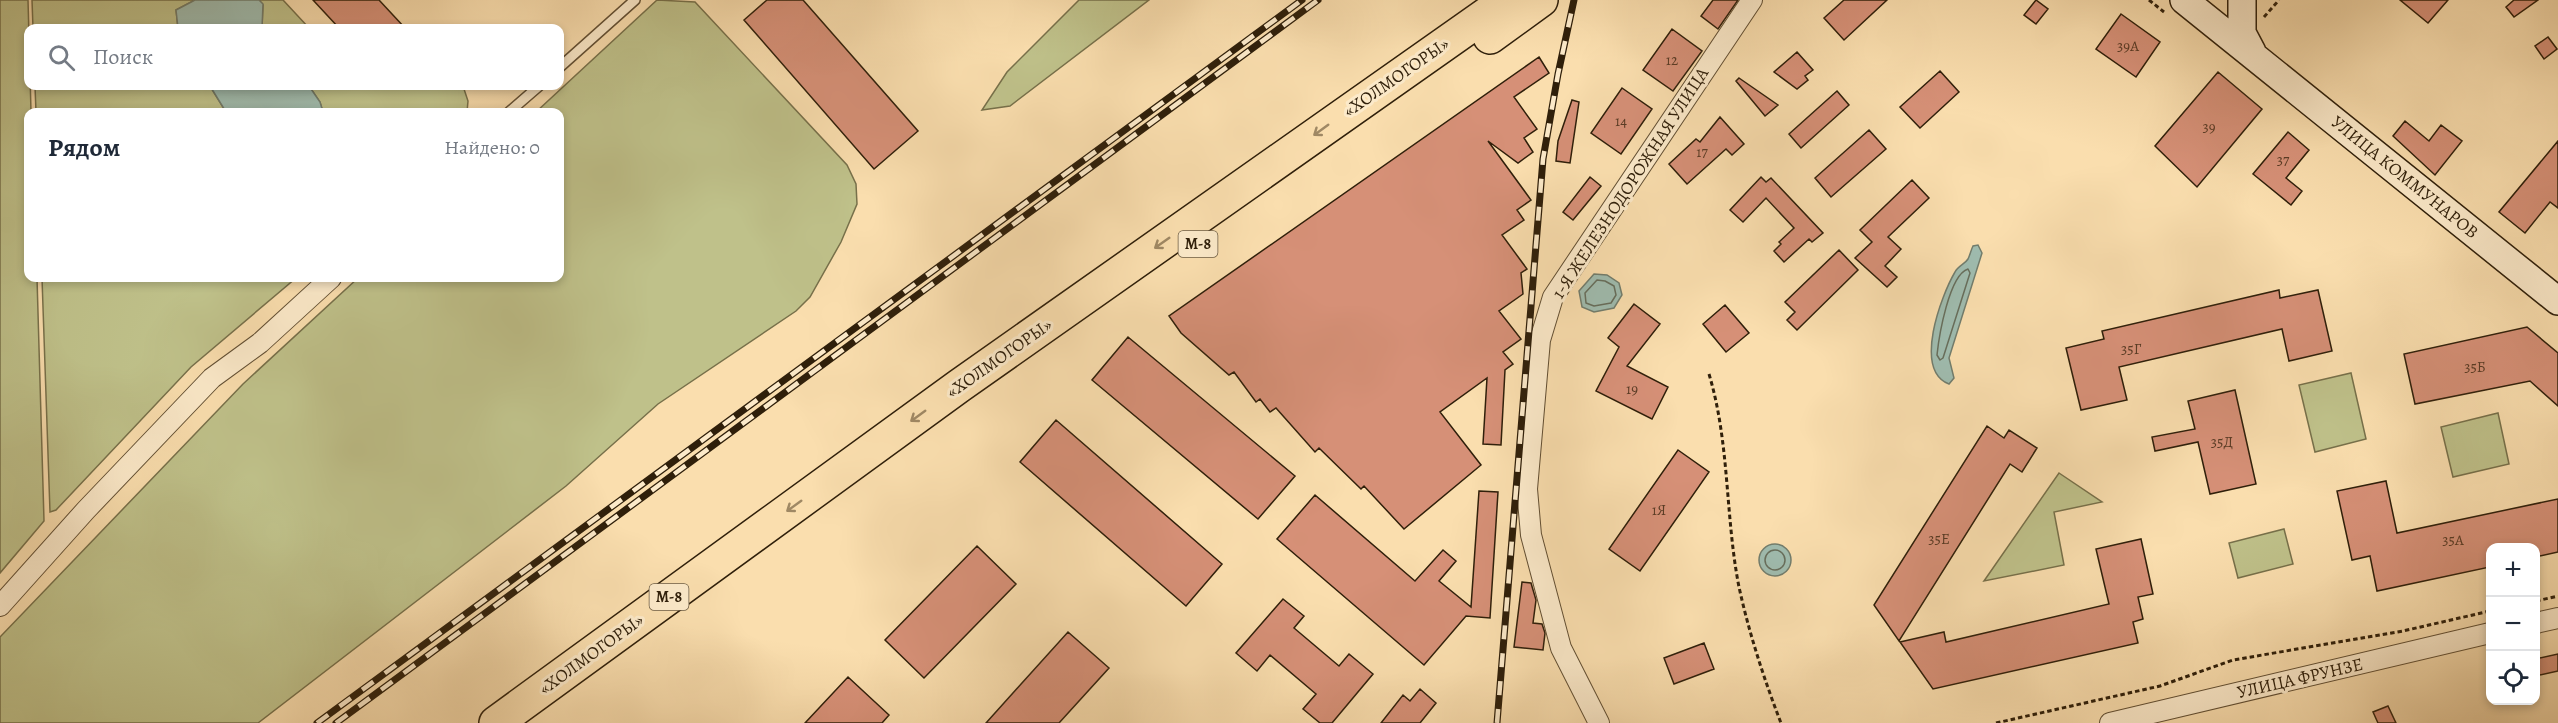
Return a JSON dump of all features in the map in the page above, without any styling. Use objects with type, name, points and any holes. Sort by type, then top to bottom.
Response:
[{"type":"highway","name":"«ХОЛМОГОРЫ»","points":[[496,723],[959,386],[1507,0]]},
{"type":"highway","name":"«ХОЛМОГОРЫ»","points":[[533,723],[1005,381],[1541,0]]},
{"type":"street","name":"1-Я ЖЕЛЕЗНОДОРОЖНАЯ УЛИЦА","points":[[1599,723],[1561,648],[1531,535],[1527,489],[1540,340],[1552,297],[1752,0]]},
{"type":"street","points":[[2185,0],[2206,5],[2223,0]]},
{"type":"street","name":"УЛИЦА КОММУНАРОВ","points":[[2185,0],[2558,301]]},
{"type":"street","points":[[2242,0],[2242,33],[2252,52]]},
{"type":"street","points":[[0,606],[86,510],[212,378],[260,343],[326,282]]},
{"type":"street","points":[[2540,622],[2558,618]]},
{"type":"street","name":"УЛИЦА ФРУНЗЕ","points":[[2110,723],[2486,634]]},
{"type":"lane","points":[[564,63],[635,0]]},
{"type":"lane","points":[[514,108],[534,90]]},
{"type":"path","points":[[1709,374],[1719,408],[1725,446],[1730,512],[1740,587],[1765,681],[1781,723]]},
{"type":"path","points":[[2540,600],[2558,596]]},
{"type":"path","points":[[1996,723],[2160,686],[2234,660],[2403,631],[2486,612]]},
{"type":"green space","points":[[0,0],[28,0],[29,24],[24,24],[24,90],[30,90],[31,108],[24,108],[24,282],[37,282],[44,521],[0,573]]},
{"type":"green space","points":[[32,0],[195,0],[176,10],[178,24],[33,24]]},
{"type":"green space","points":[[259,0],[283,0],[305,24],[262,24],[263,5]]},
{"type":"green space","points":[[657,0],[695,2],[847,165],[856,184],[857,204],[841,242],[810,297],[796,311],[658,404],[566,486],[258,723],[0,723],[0,637],[243,384],[354,282],[564,282],[564,108],[540,108],[560,90],[564,90],[564,86]]},
{"type":"green space","points":[[1079,0],[1149,0],[1010,106],[982,110],[1007,72]]},
{"type":"green space","points":[[35,90],[212,90],[224,108],[36,108]]},
{"type":"green space","points":[[312,90],[464,90],[468,101],[467,108],[322,108]]},
{"type":"green space","points":[[42,282],[291,282],[191,367],[56,510],[50,512]]},
{"type":"green space","points":[[2351,373],[2366,439],[2315,452],[2299,385]]},
{"type":"green space","points":[[2498,413],[2509,464],[2453,477],[2441,427]]},
{"type":"green space","points":[[2059,473],[2102,502],[2054,512],[2064,565],[1984,581]]},
{"type":"green space","points":[[2284,529],[2293,564],[2238,578],[2229,543]]},
{"type":"water","points":[[195,0],[259,0],[263,4],[262,24],[178,24],[176,10]]},
{"type":"water","points":[[212,90],[312,90],[322,108],[224,108]]},
{"type":"water","points":[[1978,245],[1982,253],[1949,358],[1954,378],[1949,384],[1938,376],[1933,364],[1931,349],[1933,332],[1949,283],[1956,270],[1968,259],[1973,246]]},
{"type":"water","points":[[1594,274],[1607,275],[1619,283],[1622,295],[1614,308],[1594,312],[1582,307],[1579,291]]},
{"type":"water","points":[[1775,544],[1786,549],[1791,560],[1786,571],[1775,576],[1764,571],[1759,560],[1764,549]]},
{"type":"building","points":[[313,0],[379,0],[401,24],[335,24]]},
{"type":"building","points":[[767,0],[803,0],[918,131],[874,169],[744,20]]},
{"type":"building","points":[[1713,0],[1738,0],[1718,29],[1701,16]]},
{"type":"building","points":[[1844,0],[1887,0],[1844,40],[1824,18]]},
{"type":"building","points":[[2036,0],[2048,9],[2036,24],[2024,15]]},
{"type":"building","points":[[2400,0],[2448,0],[2428,23]]},
{"type":"building","points":[[2514,0],[2538,0],[2514,17],[2506,7]]},
{"type":"building","points":[[2121,14],[2160,42],[2136,77],[2096,49]]},
{"type":"building","points":[[1672,29],[1702,51],[1673,91],[1643,70]]},
{"type":"building","points":[[2548,37],[2557,49],[2544,59],[2535,46]]},
{"type":"building","points":[[1797,52],[1813,70],[1805,76],[1808,80],[1797,89],[1774,72]]},
{"type":"building","points":[[1539,57],[1549,73],[1514,97],[1537,129],[1524,138],[1533,152],[1518,163],[1488,141],[1531,200],[1517,210],[1524,220],[1502,235],[1527,269],[1521,273],[1523,294],[1499,311],[1521,339],[1503,352],[1513,364],[1505,370],[1501,445],[1483,444],[1487,378],[1440,412],[1481,465],[1404,529],[1364,486],[1361,489],[1319,448],[1315,452],[1276,408],[1270,412],[1260,399],[1256,402],[1234,372],[1229,375],[1181,333],[1169,316]]},
{"type":"building","points":[[1940,71],[1959,92],[1920,128],[1900,107]]},
{"type":"building","points":[[2218,72],[2262,109],[2197,187],[2155,146]]},
{"type":"building","points":[[1739,78],[1778,105],[1765,116],[1736,81]]},
{"type":"building","points":[[1622,88],[1652,109],[1621,154],[1591,133]]},
{"type":"building","points":[[1837,91],[1849,105],[1801,148],[1789,134]]},
{"type":"building","points":[[1572,100],[1579,102],[1570,163],[1556,161],[1558,141]]},
{"type":"building","points":[[1720,117],[1744,144],[1732,155],[1726,149],[1687,184],[1669,164],[1696,139],[1700,142]]},
{"type":"building","points":[[2405,121],[2429,141],[2441,125],[2462,141],[2435,175],[2393,136]]},
{"type":"building","points":[[1869,130],[1886,149],[1831,197],[1815,178]]},
{"type":"building","points":[[2288,132],[2309,150],[2286,178],[2302,191],[2291,205],[2253,174]]},
{"type":"building","points":[[2558,141],[2558,208],[2550,202],[2525,233],[2499,212]]},
{"type":"building","points":[[1590,177],[1601,186],[1573,220],[1563,212]]},
{"type":"building","points":[[1761,177],[1766,182],[1771,178],[1823,233],[1812,242],[1809,239],[1784,262],[1774,251],[1781,244],[1779,242],[1794,228],[1766,198],[1743,222],[1730,210]]},
{"type":"building","points":[[1912,180],[1929,198],[1888,237],[1901,249],[1885,266],[1897,277],[1887,287],[1855,258],[1872,242],[1860,230]]},
{"type":"building","points":[[1839,250],[1858,270],[1797,330],[1787,320],[1795,312],[1785,302]]},
{"type":"building","points":[[2279,290],[2280,298],[2318,290],[2332,351],[2289,361],[2282,329],[2119,367],[2127,400],[2081,410],[2066,348],[2104,339],[2102,331]]},
{"type":"building","points":[[1634,304],[1660,324],[1627,366],[1668,387],[1652,419],[1596,391],[1619,347],[1608,338]]},
{"type":"building","points":[[1725,305],[1749,333],[1726,352],[1703,324]]},
{"type":"building","points":[[2527,327],[2558,353],[2558,406],[2530,381],[2415,404],[2404,354]]},
{"type":"building","points":[[1128,337],[1295,476],[1258,519],[1092,380]]},
{"type":"building","points":[[2235,390],[2256,484],[2210,494],[2198,442],[2155,451],[2152,437],[2195,429],[2188,401]]},
{"type":"building","points":[[1056,420],[1222,564],[1186,606],[1020,462]]},
{"type":"building","points":[[1987,426],[2004,438],[2009,430],[2037,448],[2022,472],[2010,464],[1899,641],[1874,605]]},
{"type":"building","points":[[1678,450],[1709,472],[1640,571],[1609,549]]},
{"type":"building","points":[[2386,481],[2397,533],[2558,499],[2558,552],[2540,556],[2540,543],[2486,543],[2486,568],[2377,591],[2370,556],[2352,560],[2337,491]]},
{"type":"building","points":[[1479,491],[1498,492],[1490,618],[1466,616],[1424,665],[1277,539],[1315,495],[1415,581],[1443,550],[1456,561],[1439,581],[1471,607]]},
{"type":"building","points":[[2141,539],[2153,594],[2138,597],[2143,619],[2133,622],[2138,643],[1933,689],[1900,642],[1944,632],[1946,642],[2109,604],[2096,549]]},
{"type":"building","points":[[977,546],[1016,584],[924,678],[885,640]]},
{"type":"building","points":[[1522,582],[1531,583],[1536,600],[1533,623],[1542,624],[1545,633],[1543,650],[1514,647]]},
{"type":"building","points":[[1283,599],[1304,616],[1294,628],[1339,666],[1349,654],[1373,674],[1332,723],[1320,723],[1303,709],[1316,694],[1270,655],[1257,671],[1236,653]]},
{"type":"building","points":[[1068,632],[1109,668],[1059,723],[986,723]]},
{"type":"building","points":[[1704,643],[1714,669],[1674,684],[1664,658]]},
{"type":"building","points":[[2558,654],[2558,671],[2540,675],[2540,658]]},
{"type":"building","points":[[848,677],[889,715],[882,723],[805,723]]},
{"type":"building","points":[[1420,689],[1436,703],[1420,723],[1381,723],[1403,695],[1410,701]]},
{"type":"building","points":[[2388,706],[2396,723],[2378,723],[2373,712]]},
{"type":"railway","points":[[317,723],[1302,0]]},
{"type":"railway","points":[[336,723],[1318,0]]},
{"type":"railway","points":[[1497,723],[1543,159],[1574,0]]}]
